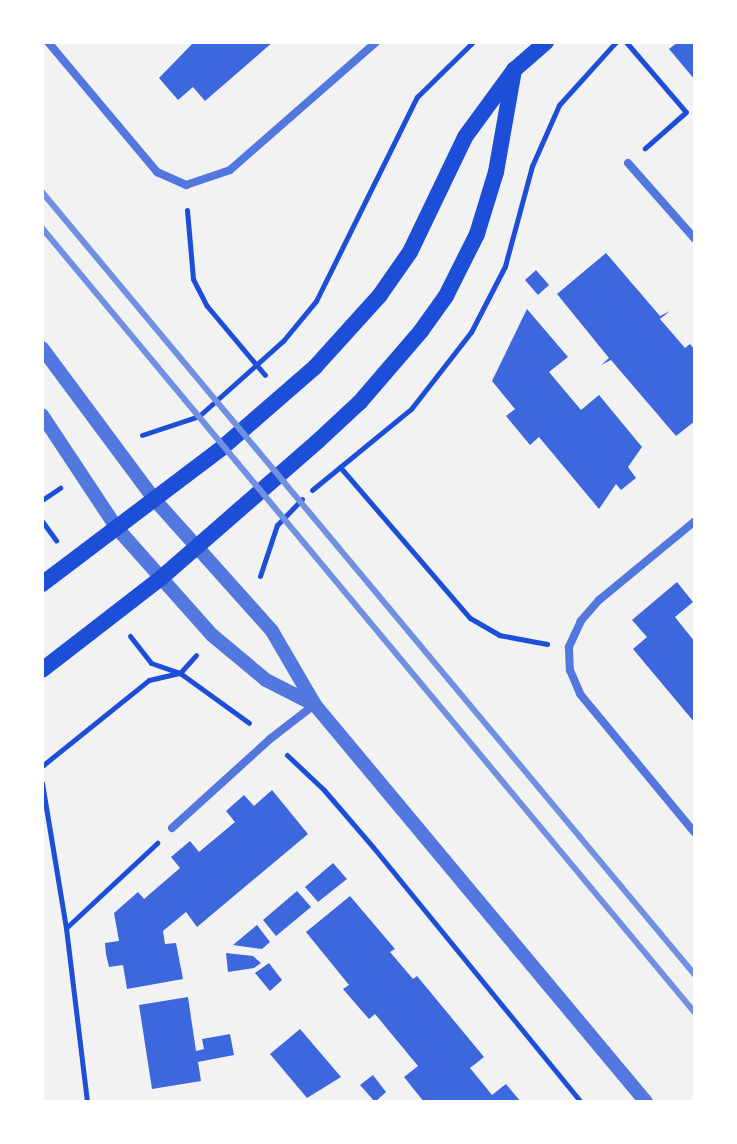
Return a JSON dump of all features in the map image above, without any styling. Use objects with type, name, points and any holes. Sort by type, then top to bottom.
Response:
[{"type":"main road","points":[[42,584],[154,499],[315,367],[380,295],[410,252],[465,137],[514,70],[546,42]]},
{"type":"main road","points":[[42,670],[161,578],[318,441],[392,366],[446,296],[477,234],[496,172],[514,70]]},
{"type":"street","points":[[48,42],[157,172],[186,185],[230,170],[376,42]]},
{"type":"street","points":[[628,163],[695,239]]},
{"type":"street","points":[[42,348],[116,452],[154,499],[272,631],[315,705],[646,1102]]},
{"type":"street","points":[[42,415],[116,527],[212,635],[266,680],[315,705]]},
{"type":"street","points":[[695,521],[599,600],[581,621],[569,647],[570,670],[580,694],[695,833]]},
{"type":"street","points":[[172,828],[270,739],[315,705]]},
{"type":"path","points":[[116,452],[137,437],[199,416],[283,341],[316,301],[417,97],[473,42]]},
{"type":"path","points":[[626,42],[686,112],[628,163]]},
{"type":"path","points":[[42,500],[80,474]]},
{"type":"path","points":[[42,521],[72,561]]},
{"type":"path","points":[[114,615],[151,663],[180,673],[270,739],[353,824],[581,1102]]},
{"type":"path","points":[[42,766],[149,680],[180,673]]},
{"type":"path","points":[[42,783],[66,928],[87,1102]]},
{"type":"path","points":[[66,928],[172,828]]},
{"type":"building","points":[[194,42],[273,42],[205,101],[193,87],[178,100],[159,78]]},
{"type":"building","points":[[678,42],[695,42],[695,80],[669,49]]},
{"type":"building","points":[[606,253],[660,316],[670,311],[660,319],[685,348],[690,344],[695,350],[695,421],[676,436],[611,360],[601,365],[609,358],[557,294]]},
{"type":"building","points":[[536,270],[549,285],[538,295],[525,280]]},
{"type":"building","points":[[527,309],[568,357],[549,372],[581,410],[599,395],[642,447],[628,467],[636,478],[621,490],[616,484],[599,509],[539,437],[530,445],[506,416],[515,409],[492,381]]},
{"type":"building","points":[[677,582],[693,602],[675,617],[695,642],[695,723],[633,649],[647,637],[632,620]]},
{"type":"building","points":[[272,790],[308,834],[197,927],[186,912],[163,931],[165,944],[176,943],[183,979],[127,989],[123,965],[109,967],[106,954],[105,943],[119,941],[114,913],[138,892],[144,899],[180,868],[171,857],[190,841],[199,852],[235,822],[226,811],[244,795],[254,806]]},
{"type":"building","points":[[333,863],[347,879],[318,902],[305,887]]},
{"type":"building","points":[[297,891],[311,907],[276,936],[263,920]]},
{"type":"building","points":[[350,896],[395,949],[390,952],[413,979],[417,976],[484,1057],[470,1068],[492,1095],[506,1084],[521,1102],[424,1102],[404,1077],[418,1066],[375,1014],[369,1019],[343,989],[349,985],[306,932]]},
{"type":"building","points":[[257,925],[270,942],[262,949],[233,945]]},
{"type":"building","points":[[226,953],[253,956],[261,963],[254,968],[228,972]]},
{"type":"building","points":[[269,963],[282,980],[270,991],[255,973]]},
{"type":"building","points":[[188,997],[196,1051],[204,1049],[202,1039],[230,1034],[234,1055],[198,1062],[201,1081],[152,1089],[139,1005]]},
{"type":"building","points":[[300,1029],[341,1077],[307,1098],[270,1054]]},
{"type":"building","points":[[373,1075],[386,1092],[375,1102],[360,1085]]},
{"type":"railway","points":[[42,192],[695,975]]},
{"type":"railway","points":[[42,228],[695,1013]]}]
